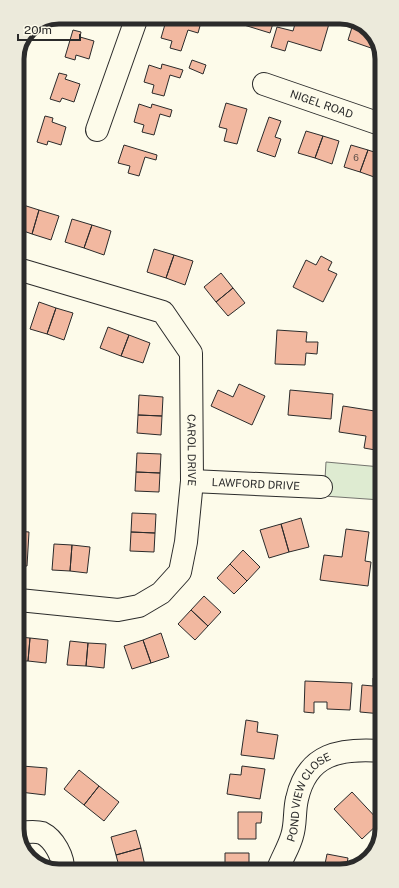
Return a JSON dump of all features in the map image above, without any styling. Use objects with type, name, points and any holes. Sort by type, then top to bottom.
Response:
[{"type":"street","points":[[97,130],[135,24]]},
{"type":"street","name":"NIGEL ROAD","points":[[264,84],[375,122]]},
{"type":"street","name":"CAROL DRIVE","points":[[24,271],[163,312],[191,353],[192,481],[186,542],[180,572],[161,593],[139,606],[118,610],[24,601]]},
{"type":"street","name":"LAWFORD DRIVE","points":[[192,481],[321,487]]},
{"type":"street","name":"POND VIEW CLOSE","points":[[280,864],[292,835],[296,800],[302,780],[317,763],[334,753],[355,749],[375,750]]},
{"type":"street","points":[[25,833],[41,833],[51,840],[59,852],[62,864]]},
{"type":"green space","points":[[326,462],[375,466],[375,500],[324,496]]},
{"type":"building","points":[[165,24],[193,24],[200,26],[198,33],[188,30],[181,51],[170,48],[172,41],[161,38]]},
{"type":"building","points":[[244,24],[273,24],[270,33]]},
{"type":"building","points":[[295,24],[329,24],[321,51],[288,41],[285,51],[271,47],[277,27],[293,31]]},
{"type":"building","points":[[352,27],[361,31],[372,46],[371,48],[348,40]]},
{"type":"building","points":[[73,30],[81,32],[80,37],[94,41],[89,59],[76,55],[75,60],[65,57]]},
{"type":"building","points":[[192,60],[206,65],[203,74],[189,68]]},
{"type":"building","points":[[162,64],[183,70],[180,78],[170,75],[164,96],[152,93],[154,85],[144,82],[149,65],[161,69]]},
{"type":"building","points":[[59,73],[67,75],[65,79],[80,84],[74,102],[62,98],[60,102],[50,99]]},
{"type":"building","points":[[226,103],[247,109],[237,144],[224,141],[227,129],[219,127]]},
{"type":"building","points":[[139,104],[151,108],[152,104],[172,110],[170,117],[160,114],[154,135],[142,132],[144,125],[134,122]]},
{"type":"building","points":[[45,116],[53,118],[52,122],[66,127],[61,145],[48,141],[47,145],[37,142]]},
{"type":"building","points":[[269,117],[281,121],[275,137],[281,139],[275,157],[257,151]]},
{"type":"building","points":[[306,131],[323,136],[315,158],[298,153]]},
{"type":"building","points":[[323,136],[339,141],[332,164],[315,158]]},
{"type":"building","points":[[124,145],[157,155],[156,160],[145,157],[139,176],[128,173],[130,166],[118,163]]},
{"type":"building","points":[[351,145],[368,150],[360,172],[344,167]]},
{"type":"building","points":[[368,150],[375,152],[375,177],[360,172]]},
{"type":"building","points":[[24,205],[39,210],[32,234],[24,231]]},
{"type":"building","points":[[39,210],[59,216],[51,240],[32,234]]},
{"type":"building","points":[[72,219],[92,225],[84,248],[65,242]]},
{"type":"building","points":[[92,225],[111,231],[104,255],[84,248]]},
{"type":"building","points":[[154,249],[174,255],[166,278],[147,272]]},
{"type":"building","points":[[174,255],[193,261],[185,285],[166,278]]},
{"type":"building","points":[[321,256],[332,262],[328,270],[337,274],[323,302],[293,287],[306,260],[316,265]]},
{"type":"building","points":[[221,273],[233,288],[216,302],[204,287]]},
{"type":"building","points":[[233,288],[245,303],[228,316],[216,302]]},
{"type":"building","points":[[39,302],[56,308],[47,334],[30,329]]},
{"type":"building","points":[[56,308],[73,313],[64,340],[47,334]]},
{"type":"building","points":[[108,327],[129,335],[121,356],[100,348]]},
{"type":"building","points":[[277,330],[307,332],[306,342],[318,342],[317,354],[306,353],[305,365],[275,364]]},
{"type":"building","points":[[129,335],[150,343],[143,363],[121,356]]},
{"type":"building","points":[[239,384],[265,396],[252,425],[211,406],[218,390],[233,397]]},
{"type":"building","points":[[290,390],[333,394],[331,419],[288,415]]},
{"type":"building","points":[[139,395],[163,397],[162,416],[138,415]]},
{"type":"building","points":[[343,406],[375,411],[375,450],[364,448],[366,436],[339,432]]},
{"type":"building","points":[[138,415],[162,416],[161,435],[137,433]]},
{"type":"building","points":[[137,453],[161,454],[160,473],[136,472]]},
{"type":"building","points":[[136,472],[160,473],[159,492],[135,491]]},
{"type":"building","points":[[132,513],[156,514],[155,533],[131,532]]},
{"type":"building","points":[[301,518],[309,547],[289,552],[281,524]]},
{"type":"building","points":[[281,524],[289,552],[269,558],[260,530]]},
{"type":"building","points":[[346,529],[369,532],[365,561],[371,562],[368,586],[320,580],[324,555],[342,557]]},
{"type":"building","points":[[24,532],[29,532],[27,566],[24,566]]},
{"type":"building","points":[[131,532],[155,533],[154,552],[130,551]]},
{"type":"building","points":[[54,544],[72,545],[70,571],[52,570]]},
{"type":"building","points":[[72,545],[90,547],[87,573],[70,571]]},
{"type":"building","points":[[243,550],[260,567],[247,581],[230,564]]},
{"type":"building","points":[[230,564],[247,581],[234,594],[217,578]]},
{"type":"building","points":[[204,596],[221,612],[208,626],[191,610]]},
{"type":"building","points":[[191,610],[208,626],[195,640],[178,624]]},
{"type":"building","points":[[161,633],[169,657],[151,663],[143,640]]},
{"type":"building","points":[[24,637],[30,638],[28,661],[24,661]]},
{"type":"building","points":[[30,638],[48,640],[46,663],[28,661]]},
{"type":"building","points":[[143,640],[151,663],[132,669],[124,646]]},
{"type":"building","points":[[70,641],[88,643],[86,666],[67,665]]},
{"type":"building","points":[[88,643],[106,644],[104,668],[86,666]]},
{"type":"building","points":[[373,678],[375,678],[375,713],[360,712],[362,685],[373,686]]},
{"type":"building","points":[[305,681],[352,683],[350,710],[327,709],[327,702],[314,702],[314,713],[304,712]]},
{"type":"building","points":[[246,720],[258,722],[257,732],[278,735],[274,759],[241,755]]},
{"type":"building","points":[[24,766],[47,768],[45,795],[24,792]]},
{"type":"building","points":[[242,766],[265,769],[260,799],[227,794],[230,774],[241,775]]},
{"type":"building","points":[[79,770],[99,786],[84,805],[64,789]]},
{"type":"building","points":[[99,786],[119,802],[104,821],[84,805]]},
{"type":"building","points":[[352,792],[375,817],[375,827],[362,839],[334,809]]},
{"type":"building","points":[[238,812],[262,812],[261,823],[256,823],[256,839],[238,839]]},
{"type":"building","points":[[136,830],[141,848],[116,855],[111,837]]},
{"type":"building","points":[[141,848],[145,864],[118,864],[116,855]]},
{"type":"building","points":[[225,853],[249,853],[249,864],[225,864]]},
{"type":"building","points":[[327,854],[348,858],[347,863],[344,864],[325,864]]}]
